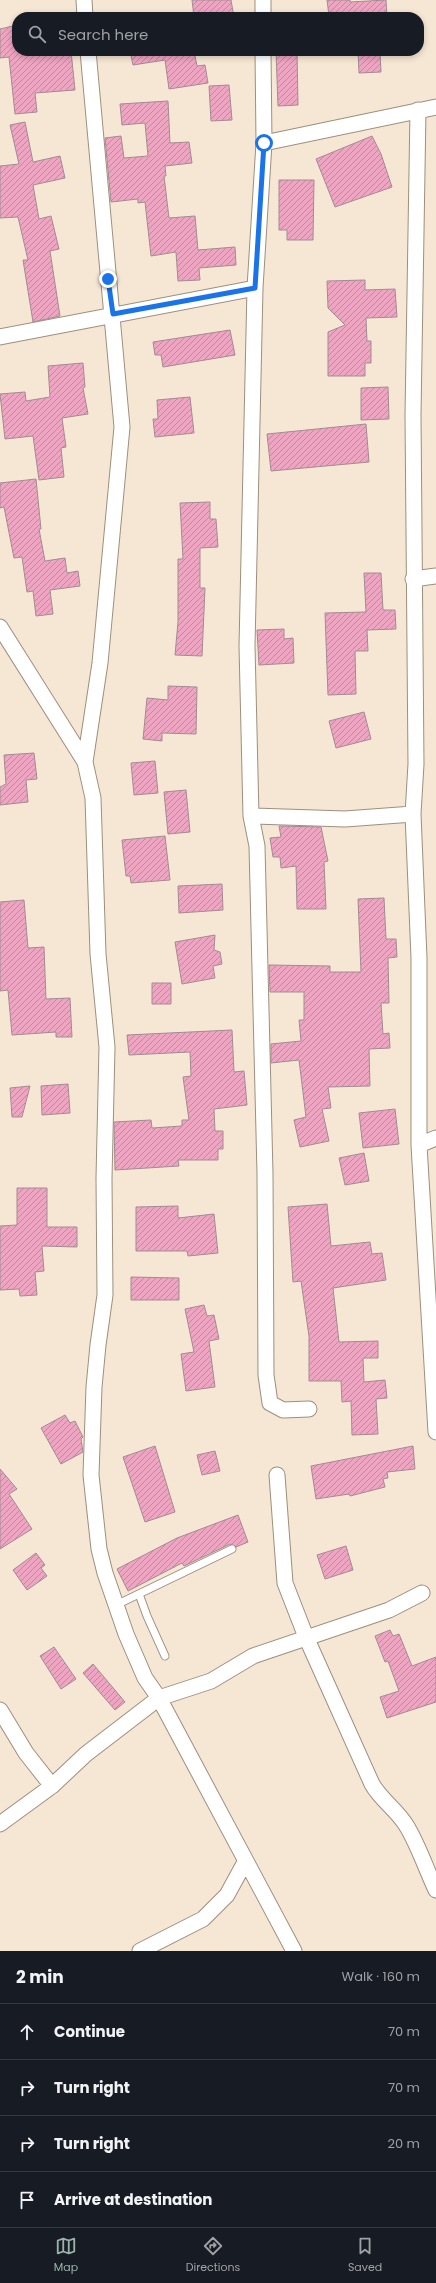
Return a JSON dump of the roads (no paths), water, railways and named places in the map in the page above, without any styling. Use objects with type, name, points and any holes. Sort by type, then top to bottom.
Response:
[{"type":"street","points":[[84,0],[85,12]]},
{"type":"street","points":[[263,0],[263,12]]},
{"type":"street","points":[[85,762],[100,663],[122,427],[113,314],[108,279],[88,56]]},
{"type":"street","points":[[263,56],[264,143],[255,288],[247,646],[251,816],[257,846],[265,1174],[266,1375],[270,1403],[283,1410],[309,1408]]},
{"type":"street","points":[[264,143],[436,107]]},
{"type":"street","points":[[418,110],[413,415],[416,764],[413,814],[419,958],[419,1145],[436,1432]]},
{"type":"street","points":[[0,337],[113,314],[255,288]]},
{"type":"street","points":[[414,579],[436,576]]},
{"type":"street","points":[[0,627],[85,762],[93,798],[98,954],[107,1047],[104,1178],[105,1295],[98,1345],[94,1393],[91,1475],[99,1549],[116,1604],[145,1678],[158,1698],[294,1951]]},
{"type":"street","points":[[251,816],[345,819],[413,814]]},
{"type":"street","points":[[419,1145],[436,1138]]},
{"type":"street","points":[[277,1475],[285,1583],[306,1637],[372,1784],[379,1796],[397,1812],[406,1826],[436,1890]]},
{"type":"street","points":[[0,1824],[52,1786],[86,1754],[158,1698],[211,1681],[253,1656],[389,1610],[422,1593]]},
{"type":"street","points":[[0,1710],[26,1753],[52,1786]]},
{"type":"street","points":[[140,1951],[203,1919],[227,1895],[245,1862]]},
{"type":"lane","points":[[116,1604],[232,1549]]},
{"type":"lane","points":[[139,1594],[165,1656]]}]
